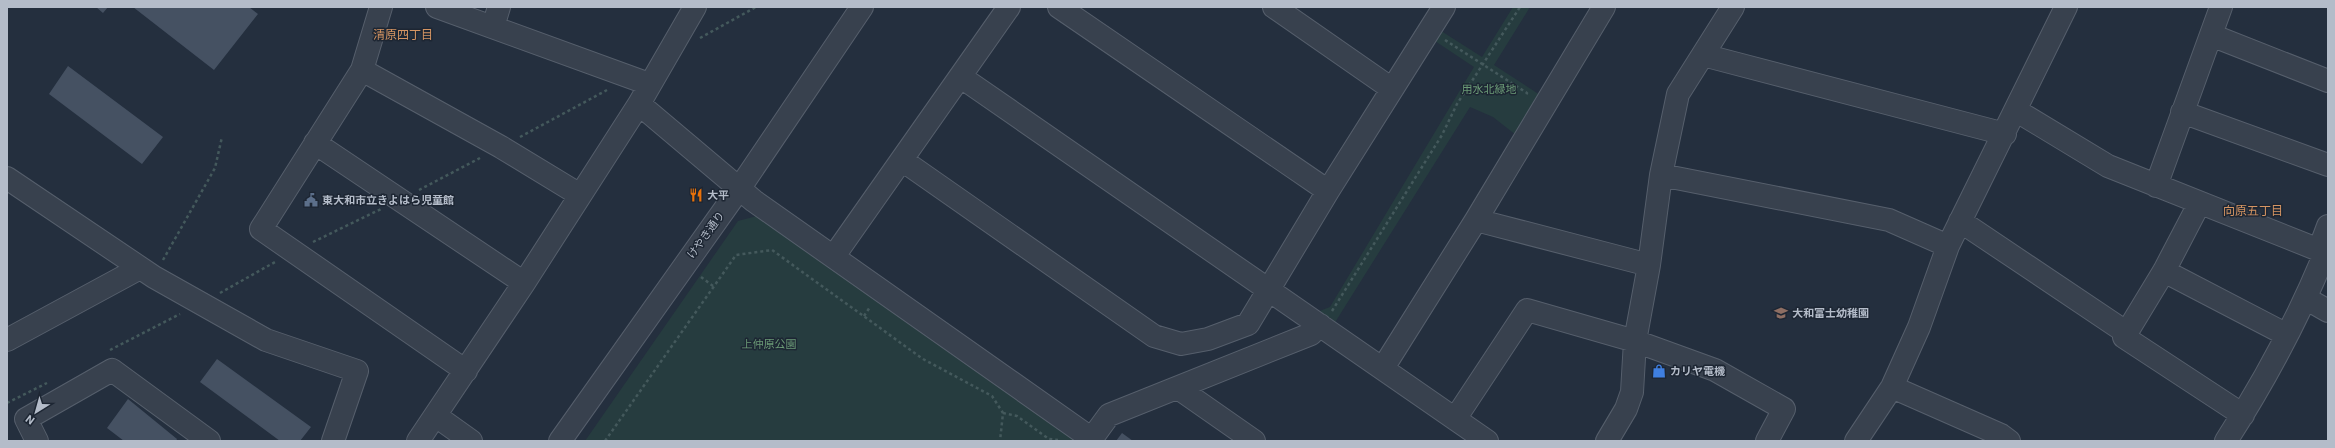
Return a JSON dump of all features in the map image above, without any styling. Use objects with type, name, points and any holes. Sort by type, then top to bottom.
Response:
[{"type":"street","points":[[381,7],[362,70],[261,229],[466,371]]},
{"type":"street","points":[[437,7],[649,84]]},
{"type":"street","points":[[493,27],[500,7]]},
{"type":"street","points":[[418,441],[524,283],[639,104],[649,84],[695,7]]},
{"type":"street","name":"けやき通り","points":[[560,441],[739,189],[862,7]]},
{"type":"street","points":[[834,256],[1009,7]]},
{"type":"street","points":[[1059,7],[1328,191]]},
{"type":"street","points":[[902,160],[1154,336],[1181,344],[1208,339],[1248,324],[1328,191],[1444,7]]},
{"type":"street","points":[[1383,368],[1476,220],[1604,7]]},
{"type":"street","points":[[1607,441],[1626,409],[1632,392],[1635,341],[1649,265],[1661,175],[1678,94],[1733,7]]},
{"type":"street","points":[[1856,441],[1889,393],[1919,327],[1948,246],[2005,134],[2066,7]]},
{"type":"street","points":[[2156,186],[2221,7]]},
{"type":"street","points":[[1287,11],[1392,89]]},
{"type":"street","points":[[2211,34],[2328,81]]},
{"type":"street","points":[[1703,55],[2005,134]]},
{"type":"street","points":[[362,70],[501,147],[580,195]]},
{"type":"street","points":[[961,76],[1487,441]]},
{"type":"street","points":[[639,104],[739,189],[1091,440],[1109,414],[1178,388],[1311,334],[1320,325]]},
{"type":"street","points":[[2016,111],[2108,166],[2199,204],[2325,253],[2307,299],[2243,415],[2226,441]]},
{"type":"street","points":[[2182,112],[2328,165]]},
{"type":"street","points":[[315,143],[524,283]]},
{"type":"street","points":[[1661,175],[1889,220],[1948,246]]},
{"type":"street","points":[[7,178],[147,272],[266,340],[357,371],[333,441]]},
{"type":"street","points":[[2125,335],[2164,271],[2199,204]]},
{"type":"street","points":[[1476,220],[1649,265]]},
{"type":"street","points":[[1960,221],[2243,415]]},
{"type":"street","points":[[2319,250],[2328,226]]},
{"type":"street","points":[[2164,271],[2287,335]]},
{"type":"street","points":[[7,340],[147,272]]},
{"type":"street","points":[[2307,299],[2328,311]]},
{"type":"street","points":[[1455,419],[1527,310],[1635,341],[1715,370],[1784,409],[1767,441]]},
{"type":"street","points":[[37,441],[26,419],[112,370],[209,441]]},
{"type":"street","points":[[1178,388],[1254,441]]},
{"type":"street","points":[[1889,393],[2001,434],[2009,441]]},
{"type":"street","points":[[436,416],[471,441]]},
{"type":"path","points":[[1320,325],[1330,314],[1442,135],[1457,104],[1520,7]]},
{"type":"path","points":[[1429,30],[1527,93],[1524,100]]},
{"type":"path","points":[[147,272],[215,168],[222,137]]},
{"type":"path","points":[[605,441],[736,255],[772,250],[923,359],[992,396],[1003,413],[1000,441]]},
{"type":"path","points":[[699,276],[713,286]]},
{"type":"green space","name":"用水北緑地","points":[[1513,7],[1530,7],[1494,65],[1540,95],[1516,135],[1493,117],[1470,107],[1334,324],[1317,312],[1330,307],[1474,67],[1432,39],[1438,29],[1482,57]]},
{"type":"green space","name":"上仲原公園","points":[[757,216],[1076,441],[585,441],[738,221]]},
{"type":"building","points":[[96,7],[108,7],[103,13]]},
{"type":"building","points":[[133,7],[249,7],[258,14],[214,70]]},
{"type":"building","points":[[68,66],[163,137],[142,164],[49,94]]},
{"type":"building","points":[[217,359],[311,427],[300,441],[280,441],[200,382]]},
{"type":"building","points":[[128,399],[177,439],[176,441],[124,441],[107,428]]},
{"type":"building","points":[[1122,433],[1133,441],[1116,441]]},
{"type":"place","name":"大平","points":[[696,195]]},
{"type":"place","name":"東大和市立きよはら児童館","points":[[311,200]]},
{"type":"place","name":"大和富士幼稚園","points":[[1781,313]]},
{"type":"place","name":"カリヤ電機","points":[[1659,371]]},
{"type":"district","name":"清原四丁目","points":[[403,35]]},
{"type":"district","name":"向原五丁目","points":[[2253,211]]}]
